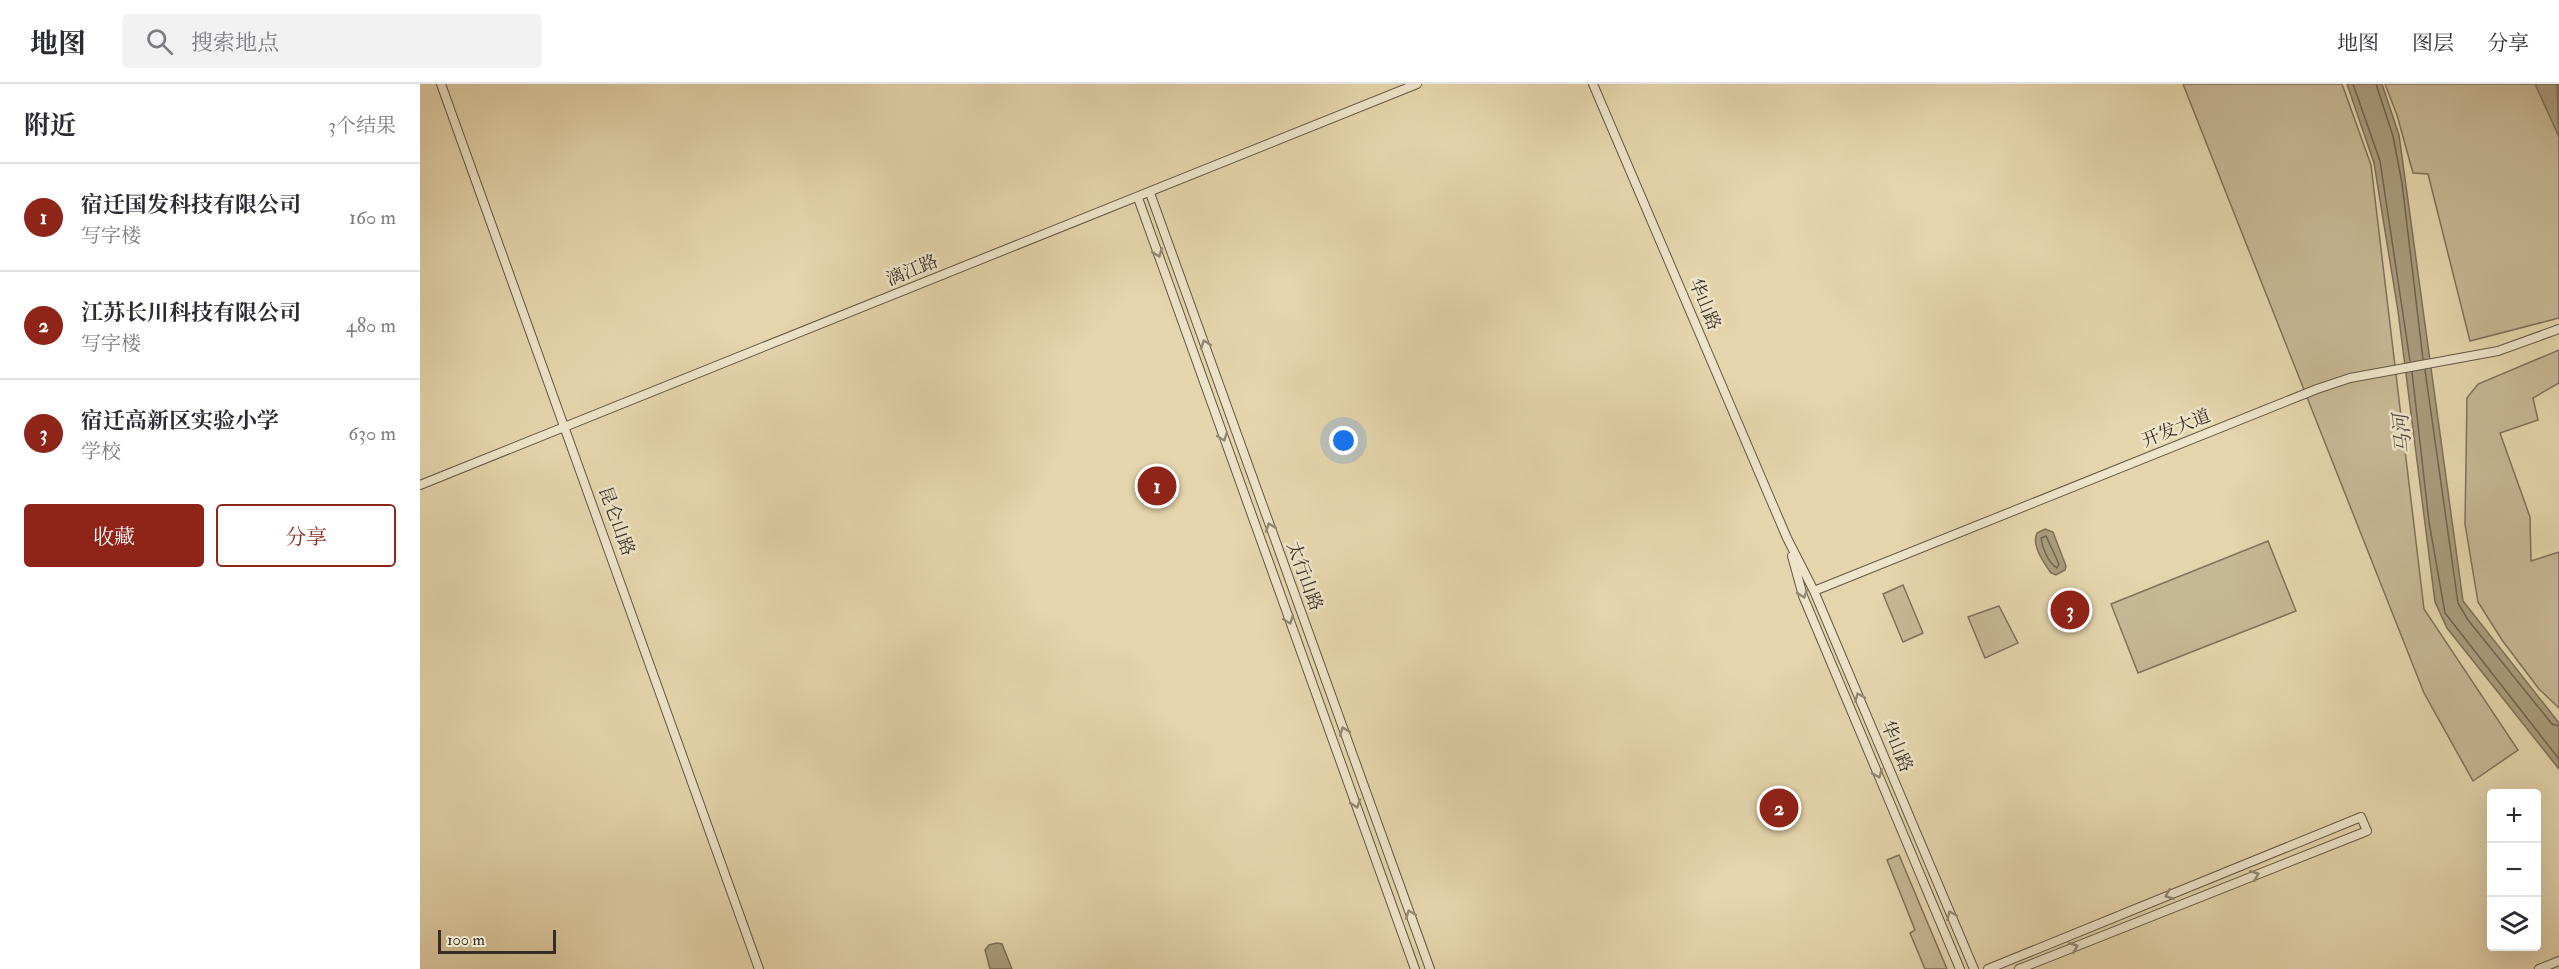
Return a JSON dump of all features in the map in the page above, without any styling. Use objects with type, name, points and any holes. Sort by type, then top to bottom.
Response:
[{"type":"street","name":"昆仑山路","points":[[441,84],[759,969]]},
{"type":"street","name":"漓江路","points":[[420,485],[1138,198],[1416,84]]},
{"type":"street","name":"华山路","points":[[1593,84],[1786,538],[1814,591],[1974,969]]},
{"type":"street","name":"太行山路","points":[[1150,193],[1430,969]]},
{"type":"street","name":"太行山路","points":[[1138,198],[1415,969]]},
{"type":"street","name":"开发大道","points":[[1814,591],[2317,389],[2350,378],[2498,351],[2559,329]]},
{"type":"street","name":"华山路","points":[[1786,538],[1803,596],[1960,969]]},
{"type":"street","points":[[1988,969],[2361,817],[2367,831],[2019,969]]},
{"type":"street","points":[[2540,969],[2559,961]]},
{"type":"shaded area","points":[[2183,84],[2342,84],[2371,165],[2424,609],[2518,750],[2473,781],[2424,693]]},
{"type":"shaded area","points":[[2385,84],[2559,84],[2559,318],[2470,341],[2428,174],[2413,173],[2397,115]]},
{"type":"shaded area","points":[[2559,350],[2559,383],[2533,398],[2538,420],[2500,433],[2530,517],[2531,561],[2559,552],[2559,708],[2539,689],[2502,640],[2478,602],[2465,524],[2467,398],[2478,384]]},
{"type":"shaded area","points":[[2268,541],[2296,611],[2138,673],[2111,604]]},
{"type":"shaded area","points":[[1903,585],[1923,633],[1903,642],[1883,594]]},
{"type":"shaded area","points":[[1999,606],[2018,643],[1985,658],[1968,617]]},
{"type":"shaded area","points":[[1899,855],[1947,969],[1925,969],[1910,933],[1915,930],[1887,860]]},
{"type":"water","points":[[2347,84],[2382,84],[2399,135],[2463,601],[2559,723],[2559,769],[2447,628],[2435,602],[2398,311],[2374,163]]},
{"type":"water","points":[[2535,84],[2557,84],[2559,137]]},
{"type":"water","points":[[2045,529],[2053,532],[2066,566],[2065,570],[2056,575],[2051,573],[2037,548],[2037,533]]},
{"type":"water","points":[[1002,944],[1012,969],[990,969],[985,950],[989,945]]},
{"type":"place","name":"宿迁国发科技有限公司","points":[[1157,486]]},
{"type":"place","name":"宿迁高新区实验小学","points":[[2070,610]]},
{"type":"place","name":"江苏长川科技有限公司","points":[[1779,808]]},
{"type":"water label","name":"马河","points":[[2402,434]]}]
